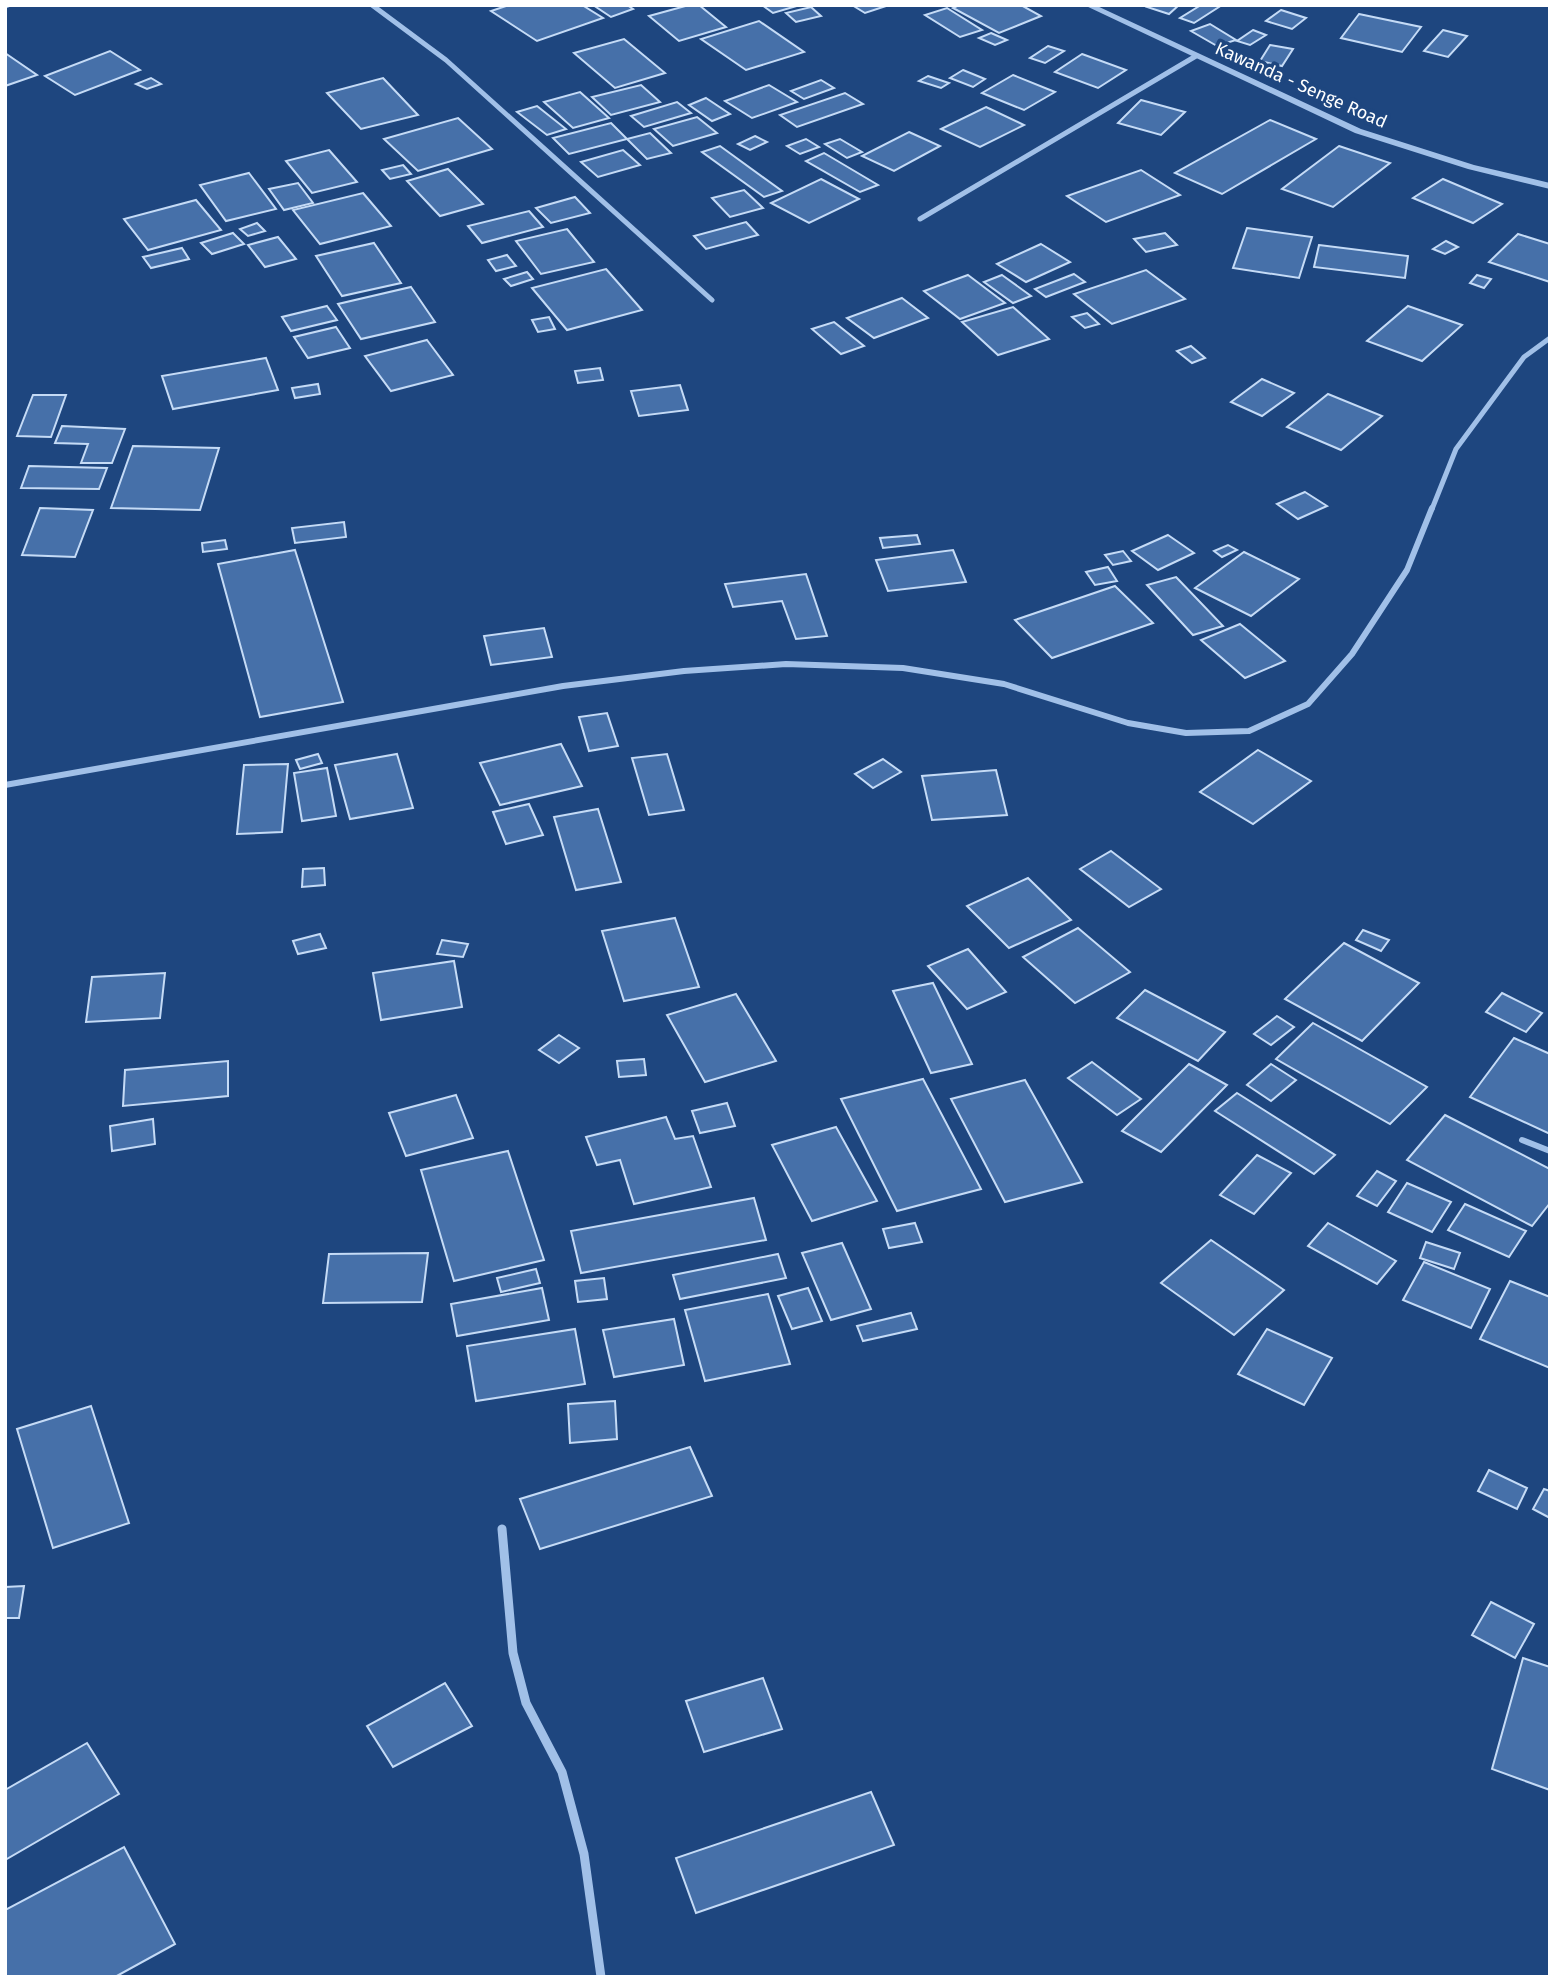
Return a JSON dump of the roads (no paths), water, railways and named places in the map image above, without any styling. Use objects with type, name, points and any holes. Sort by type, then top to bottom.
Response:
[{"type":"street","points":[[372,5],[446,60],[712,300]]},
{"type":"street","name":"Kawanda - Senge Road","points":[[1087,5],[1358,131],[1471,167],[1550,186]]},
{"type":"street","points":[[920,219],[1196,56]]},
{"type":"street","points":[[5,785],[563,686],[684,671],[786,664],[903,668],[1003,684],[1128,723],[1186,733],[1250,731],[1308,704],[1352,654],[1407,570],[1456,449],[1524,357],[1550,338]]},
{"type":"street","points":[[1522,1140],[1550,1151]]},
{"type":"street","points":[[502,1529],[513,1653],[526,1703],[562,1772],[584,1854],[601,1977]]}]
